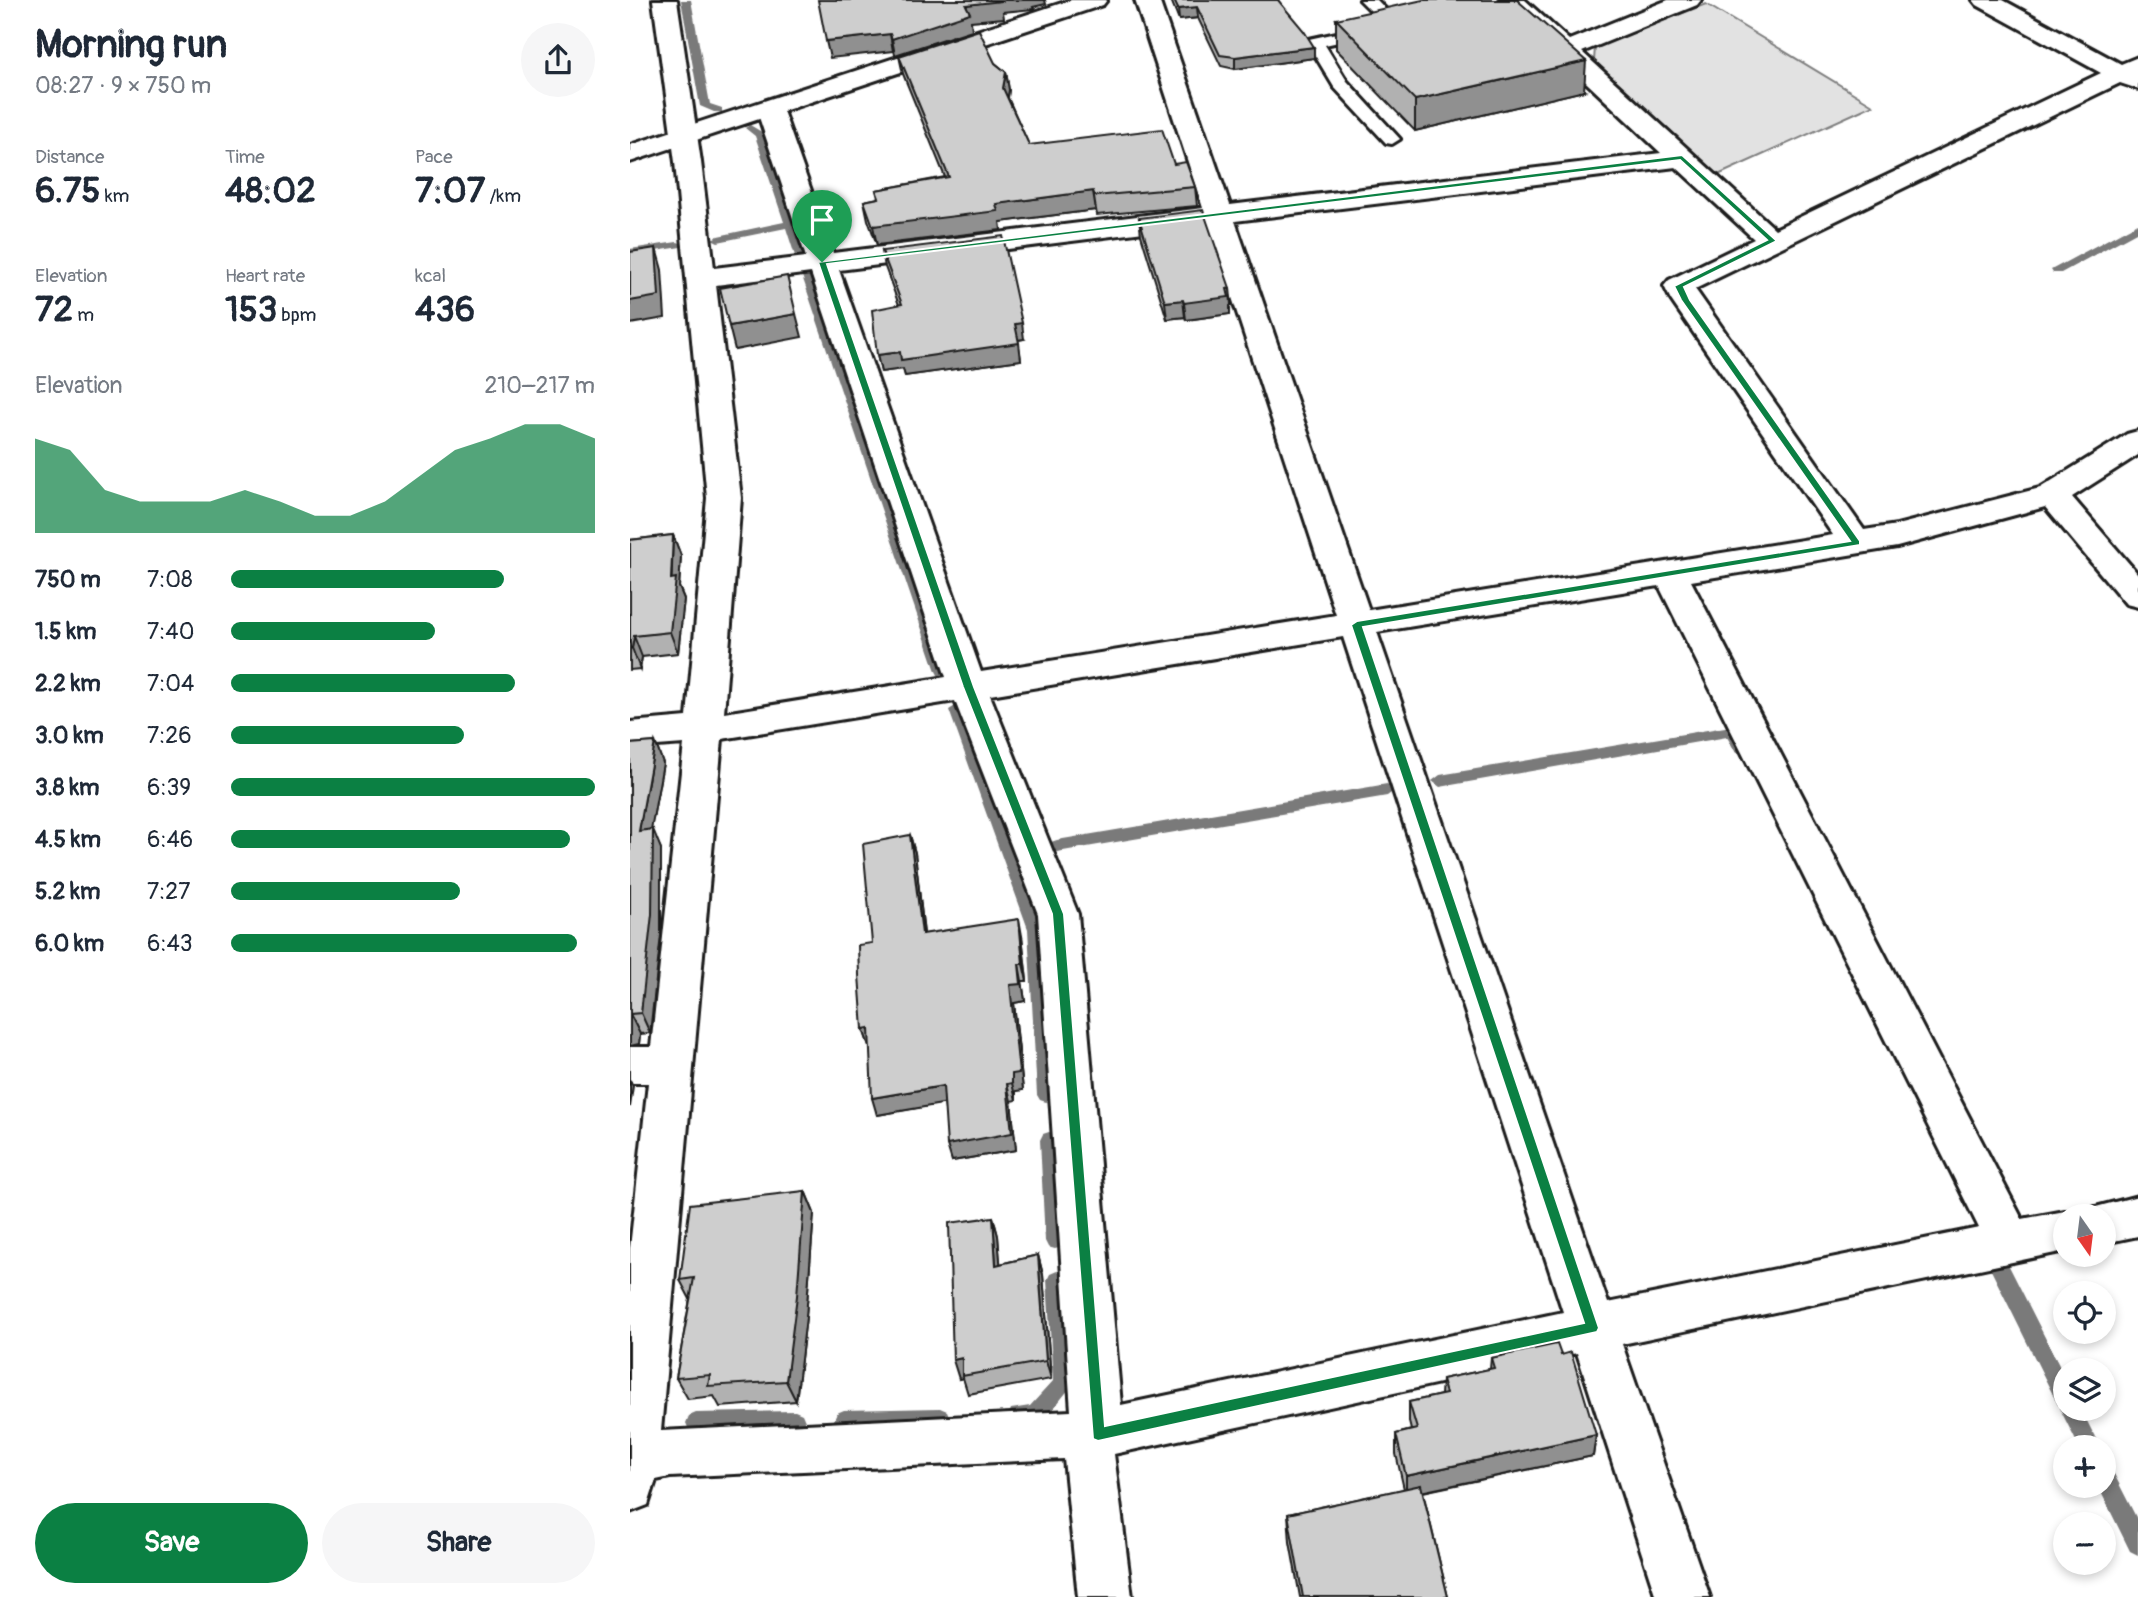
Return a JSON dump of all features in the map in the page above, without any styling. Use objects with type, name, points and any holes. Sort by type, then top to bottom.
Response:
[{"type":"street","points":[[665,0],[685,136],[724,498],[704,729],[651,1065],[631,1470],[670,1453],[1092,1434],[2053,1234]]},
{"type":"street","points":[[630,154],[1067,4],[1095,0]]},
{"type":"street","points":[[1147,0],[1683,1597]]},
{"type":"street","points":[[1565,50],[1689,0]]},
{"type":"street","points":[[1985,0],[2132,74]]},
{"type":"street","points":[[1508,3],[1565,50],[1773,241]]},
{"type":"street","points":[[1856,543],[1686,300],[1679,286],[2132,74]]},
{"type":"street","points":[[769,108],[968,687],[1058,914],[1105,1597]]},
{"type":"street","points":[[701,278],[1682,158]]},
{"type":"street","points":[[630,735],[704,729],[1897,536],[2052,495],[2138,441]]},
{"type":"street","points":[[2052,495],[2138,596]]},
{"type":"street","points":[[1671,573],[2010,1243]]},
{"type":"street","points":[[2116,1221],[2138,1216]]},
{"type":"lane","points":[[1368,0],[1401,25],[1315,42],[1340,84],[1392,139]]},
{"type":"shaded area","points":[[1706,4],[1873,105],[1718,175],[1594,61],[1595,47]]},
{"type":"building","points":[[818,0],[1002,1],[966,5],[970,13],[892,39],[890,34],[826,41]]},
{"type":"building","points":[[1174,0],[1278,0],[1314,47],[1235,57],[1220,55],[1197,7],[1178,9]]},
{"type":"building","points":[[1423,0],[1517,0],[1586,61],[1415,100],[1336,19]]},
{"type":"building","points":[[979,30],[995,63],[1006,72],[1003,88],[1029,145],[1162,129],[1174,164],[1186,162],[1195,187],[1095,196],[1093,191],[996,204],[998,211],[873,226],[864,201],[879,198],[876,190],[949,177],[899,56]]},
{"type":"building","points":[[1203,210],[1230,288],[1227,289],[1229,297],[1184,303],[1183,300],[1165,302],[1139,218]]},
{"type":"building","points":[[1003,236],[1022,323],[1015,324],[1019,343],[901,360],[900,352],[877,355],[872,310],[902,304],[882,251]]},
{"type":"building","points":[[656,248],[659,296],[630,301],[630,252]]},
{"type":"building","points":[[787,276],[796,314],[729,326],[720,288]]},
{"type":"building","points":[[673,535],[671,579],[676,578],[670,632],[634,636],[630,649],[630,540]]},
{"type":"building","points":[[655,742],[639,831],[653,829],[652,914],[641,1013],[630,1014],[630,744]]},
{"type":"building","points":[[910,835],[922,934],[1019,919],[1023,964],[1019,964],[1021,984],[1010,985],[1019,1073],[1012,1074],[1012,1083],[1007,1084],[1012,1133],[947,1145],[943,1086],[872,1098],[869,1028],[863,1029],[859,975],[858,945],[872,943],[863,844]]},
{"type":"building","points":[[805,1191],[797,1296],[786,1381],[708,1386],[710,1375],[676,1378],[694,1278],[680,1280],[690,1204]]},
{"type":"building","points":[[993,1217],[996,1265],[1038,1255],[1046,1361],[962,1376],[962,1358],[953,1360],[949,1223]]},
{"type":"building","points":[[1557,1344],[1561,1355],[1571,1352],[1596,1435],[1406,1476],[1396,1434],[1417,1429],[1409,1402],[1446,1394],[1442,1379],[1494,1368],[1491,1358]]},
{"type":"building","points":[[1421,1485],[1448,1597],[1303,1597],[1288,1514]]},
{"type":"waterway","points":[[686,0],[705,106],[718,110]]},
{"type":"waterway","points":[[750,128],[760,134],[802,259]]},
{"type":"waterway","points":[[718,239],[790,224]]},
{"type":"waterway","points":[[2057,270],[2138,226]]},
{"type":"waterway","points":[[630,252],[677,245]]},
{"type":"waterway","points":[[807,273],[943,671]]},
{"type":"waterway","points":[[957,710],[1036,929],[1046,1095]]},
{"type":"waterway","points":[[1440,781],[1731,731],[1741,749]]},
{"type":"waterway","points":[[1057,846],[1387,790]]},
{"type":"waterway","points":[[1049,1140],[1055,1241]]},
{"type":"waterway","points":[[1998,1264],[2053,1374]]},
{"type":"waterway","points":[[1018,1416],[1035,1416],[1063,1384],[1057,1280]]},
{"type":"waterway","points":[[844,1420],[940,1418]]},
{"type":"waterway","points":[[696,1423],[795,1421]]},
{"type":"waterway","points":[[2076,1421],[2084,1435]]},
{"type":"waterway","points":[[2115,1498],[2138,1544]]},
{"type":"route","points":[[1682,158],[1773,241],[1679,286],[1686,300],[1856,543],[1357,625],[1592,1328],[1098,1434],[1058,914],[968,687],[822,262],[1682,158]]}]
